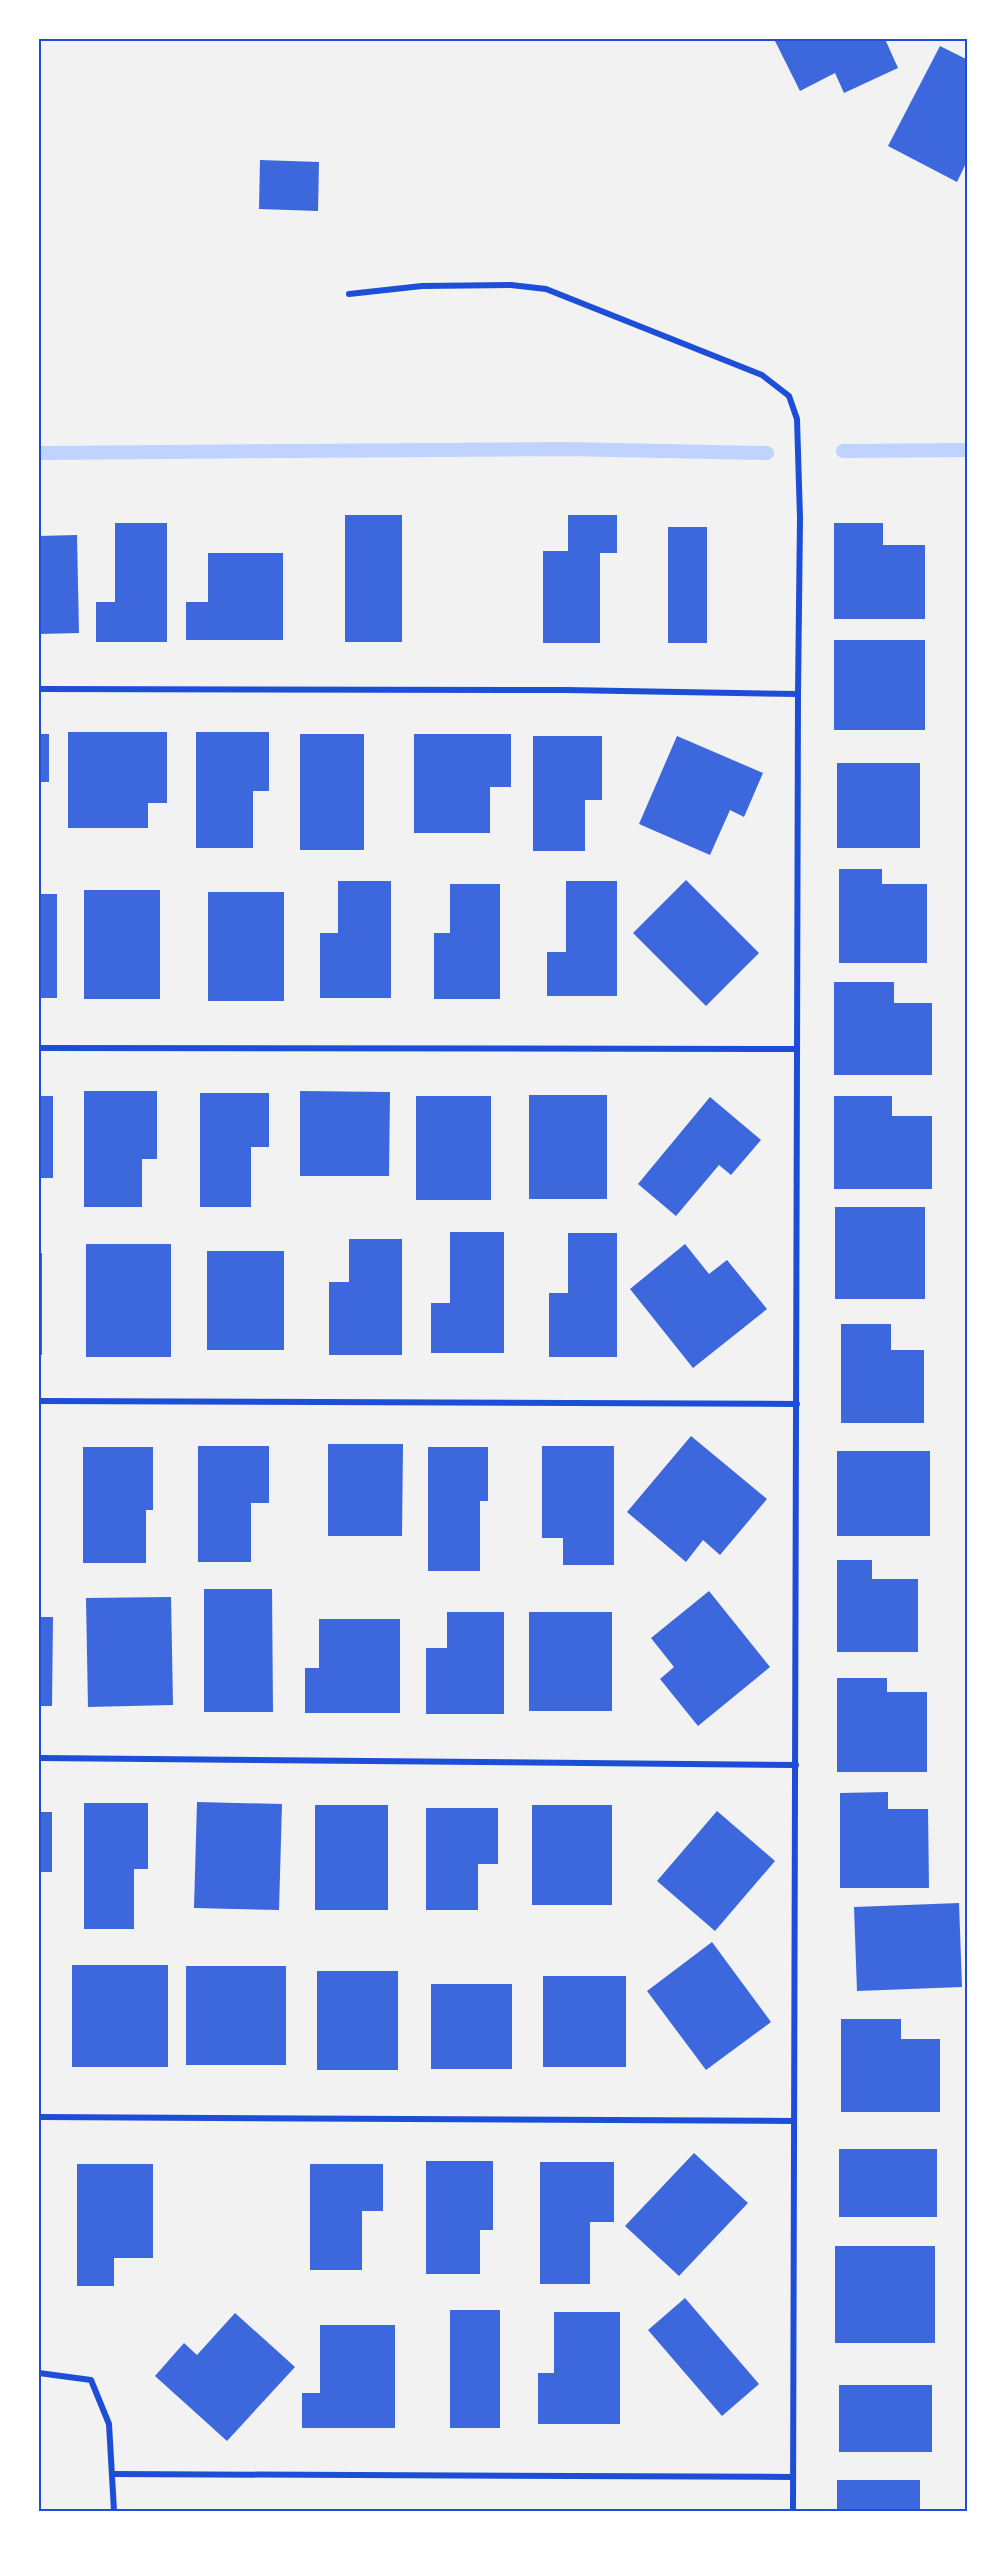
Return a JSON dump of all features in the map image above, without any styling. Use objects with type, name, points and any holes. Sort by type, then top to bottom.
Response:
[{"type":"street","points":[[349,294],[422,286],[511,285],[546,289],[762,375],[777,384],[789,396],[797,419],[800,518],[792,2511]]},
{"type":"street","points":[[39,688],[566,690],[798,694]]},
{"type":"street","points":[[39,1048],[797,1049]]},
{"type":"street","points":[[39,1401],[797,1404]]},
{"type":"street","points":[[39,1758],[796,1766]]},
{"type":"street","points":[[39,2116],[793,2121]]},
{"type":"street","points":[[39,2373],[91,2380],[109,2424],[114,2511]]},
{"type":"street","points":[[113,2474],[792,2478]]},
{"type":"building","points":[[774,39],[885,39],[898,68],[844,93],[835,73],[800,91]]},
{"type":"building","points":[[940,46],[968,60],[968,159],[957,182],[888,146]]},
{"type":"building","points":[[260,160],[319,162],[318,211],[259,209]]},
{"type":"building","points":[[345,515],[402,515],[402,642],[345,642]]},
{"type":"building","points":[[568,515],[617,515],[617,553],[600,553],[600,643],[543,643],[543,551],[568,551]]},
{"type":"building","points":[[115,523],[167,523],[167,642],[96,642],[96,602],[115,602]]},
{"type":"building","points":[[834,523],[883,523],[883,545],[925,545],[925,619],[834,619]]},
{"type":"building","points":[[668,527],[707,527],[707,643],[668,643]]},
{"type":"building","points":[[77,535],[79,633],[39,634],[39,536]]},
{"type":"building","points":[[208,553],[283,553],[283,640],[186,640],[186,602],[208,602]]},
{"type":"building","points":[[834,640],[925,640],[925,730],[834,730]]},
{"type":"building","points":[[68,732],[167,732],[167,803],[148,803],[148,828],[68,828]]},
{"type":"building","points":[[196,732],[269,732],[269,791],[253,791],[253,848],[196,848]]},
{"type":"building","points":[[39,734],[49,734],[49,782],[39,782]]},
{"type":"building","points":[[300,734],[364,734],[364,850],[300,850]]},
{"type":"building","points":[[414,734],[511,734],[511,787],[490,787],[490,833],[414,833]]},
{"type":"building","points":[[533,736],[602,736],[602,800],[585,800],[585,851],[533,851]]},
{"type":"building","points":[[677,736],[763,773],[744,817],[730,810],[710,855],[639,824]]},
{"type":"building","points":[[837,763],[920,763],[920,848],[837,848]]},
{"type":"building","points":[[839,869],[882,869],[882,884],[927,884],[927,963],[839,963]]},
{"type":"building","points":[[686,880],[759,953],[706,1006],[633,933]]},
{"type":"building","points":[[338,881],[391,881],[391,998],[320,998],[320,933],[338,933]]},
{"type":"building","points":[[566,881],[617,881],[617,996],[547,996],[547,952],[566,952]]},
{"type":"building","points":[[450,884],[500,884],[500,999],[434,999],[434,933],[450,933]]},
{"type":"building","points":[[84,890],[160,890],[160,999],[84,999]]},
{"type":"building","points":[[208,892],[284,892],[284,1001],[208,1001]]},
{"type":"building","points":[[39,894],[57,894],[57,998],[39,998]]},
{"type":"building","points":[[834,982],[894,982],[894,1003],[932,1003],[932,1075],[834,1075]]},
{"type":"building","points":[[84,1091],[157,1091],[157,1159],[142,1159],[142,1207],[84,1207]]},
{"type":"building","points":[[300,1091],[390,1092],[389,1176],[300,1176]]},
{"type":"building","points":[[200,1093],[269,1093],[269,1147],[251,1147],[251,1207],[200,1207]]},
{"type":"building","points":[[529,1095],[607,1095],[607,1199],[529,1199]]},
{"type":"building","points":[[39,1096],[53,1096],[53,1178],[39,1178]]},
{"type":"building","points":[[416,1096],[491,1096],[491,1200],[416,1200]]},
{"type":"building","points":[[834,1096],[892,1096],[892,1116],[932,1116],[932,1189],[834,1189]]},
{"type":"building","points":[[710,1097],[761,1140],[731,1175],[719,1165],[676,1216],[638,1184]]},
{"type":"building","points":[[835,1207],[925,1207],[925,1299],[835,1299]]},
{"type":"building","points":[[450,1232],[504,1232],[504,1353],[431,1353],[431,1303],[450,1303]]},
{"type":"building","points":[[568,1233],[617,1233],[617,1357],[549,1357],[549,1293],[568,1293]]},
{"type":"building","points":[[349,1239],[402,1239],[402,1355],[329,1355],[329,1282],[349,1282]]},
{"type":"building","points":[[86,1244],[171,1244],[171,1357],[86,1357]]},
{"type":"building","points":[[685,1244],[709,1274],[727,1260],[767,1309],[693,1368],[630,1289]]},
{"type":"building","points":[[207,1251],[284,1251],[284,1350],[207,1350]]},
{"type":"building","points":[[39,1253],[42,1253],[42,1355],[39,1355]]},
{"type":"building","points":[[841,1324],[891,1324],[891,1350],[924,1350],[924,1423],[841,1423]]},
{"type":"building","points":[[691,1436],[767,1499],[720,1555],[703,1540],[686,1562],[627,1512]]},
{"type":"building","points":[[328,1444],[403,1444],[402,1536],[328,1536]]},
{"type":"building","points":[[198,1446],[269,1446],[269,1503],[251,1503],[251,1562],[198,1562]]},
{"type":"building","points":[[542,1446],[614,1446],[614,1565],[563,1565],[563,1538],[542,1538]]},
{"type":"building","points":[[83,1447],[153,1447],[153,1510],[146,1510],[146,1563],[83,1563]]},
{"type":"building","points":[[428,1447],[488,1447],[488,1501],[480,1501],[480,1571],[428,1571]]},
{"type":"building","points":[[837,1451],[930,1451],[930,1536],[837,1536]]},
{"type":"building","points":[[837,1560],[872,1560],[872,1579],[918,1579],[918,1652],[837,1652]]},
{"type":"building","points":[[204,1589],[272,1589],[273,1712],[204,1712]]},
{"type":"building","points":[[709,1591],[770,1667],[698,1726],[660,1679],[674,1667],[651,1638]]},
{"type":"building","points":[[171,1597],[173,1705],[88,1707],[86,1598]]},
{"type":"building","points":[[447,1612],[504,1612],[504,1714],[426,1714],[426,1648],[447,1648]]},
{"type":"building","points":[[529,1612],[612,1612],[612,1711],[529,1711]]},
{"type":"building","points":[[39,1617],[53,1617],[52,1706],[39,1706]]},
{"type":"building","points":[[319,1619],[400,1619],[400,1713],[305,1713],[305,1668],[319,1668]]},
{"type":"building","points":[[837,1678],[887,1678],[887,1692],[927,1692],[927,1772],[837,1772]]},
{"type":"building","points":[[888,1792],[888,1809],[928,1809],[929,1888],[840,1888],[840,1793]]},
{"type":"building","points":[[197,1802],[282,1804],[279,1910],[194,1908]]},
{"type":"building","points":[[84,1803],[148,1803],[148,1869],[134,1869],[134,1929],[84,1929]]},
{"type":"building","points":[[315,1805],[388,1805],[388,1910],[315,1910]]},
{"type":"building","points":[[532,1805],[612,1805],[612,1905],[532,1905]]},
{"type":"building","points":[[426,1808],[498,1808],[498,1864],[478,1864],[478,1910],[426,1910]]},
{"type":"building","points":[[717,1811],[775,1861],[715,1931],[657,1881]]},
{"type":"building","points":[[39,1812],[52,1812],[52,1872],[39,1872]]},
{"type":"building","points":[[959,1903],[962,1987],[857,1991],[854,1907]]},
{"type":"building","points":[[712,1942],[771,2022],[706,2070],[647,1991]]},
{"type":"building","points":[[72,1965],[168,1965],[168,2067],[72,2067]]},
{"type":"building","points":[[186,1966],[286,1966],[286,2065],[186,2065]]},
{"type":"building","points":[[317,1971],[398,1971],[398,2070],[317,2070]]},
{"type":"building","points":[[543,1976],[626,1976],[626,2067],[543,2067]]},
{"type":"building","points":[[431,1984],[512,1984],[512,2069],[431,2069]]},
{"type":"building","points":[[841,2019],[901,2019],[901,2039],[940,2039],[940,2112],[841,2112]]},
{"type":"building","points":[[839,2149],[937,2149],[937,2217],[839,2217]]},
{"type":"building","points":[[694,2153],[748,2203],[679,2276],[625,2226]]},
{"type":"building","points":[[426,2161],[493,2161],[493,2230],[480,2230],[480,2274],[426,2274]]},
{"type":"building","points":[[540,2162],[614,2162],[614,2222],[590,2222],[590,2284],[540,2284]]},
{"type":"building","points":[[77,2164],[153,2164],[153,2258],[114,2258],[114,2286],[77,2286]]},
{"type":"building","points":[[310,2164],[383,2164],[383,2211],[362,2211],[362,2270],[310,2270]]},
{"type":"building","points":[[835,2246],[935,2246],[935,2343],[835,2343]]},
{"type":"building","points":[[685,2298],[759,2384],[722,2416],[648,2330]]},
{"type":"building","points":[[450,2310],[500,2310],[500,2428],[450,2428]]},
{"type":"building","points":[[554,2312],[620,2312],[620,2424],[538,2424],[538,2373],[554,2373]]},
{"type":"building","points":[[235,2313],[295,2367],[227,2441],[155,2376],[184,2343],[197,2355]]},
{"type":"building","points":[[320,2325],[395,2325],[395,2428],[302,2428],[302,2393],[320,2393]]},
{"type":"building","points":[[839,2385],[932,2385],[932,2452],[839,2452]]},
{"type":"building","points":[[837,2480],[920,2480],[920,2511],[837,2511]]},
{"type":"waterway","points":[[39,453],[562,449],[767,453]]},
{"type":"waterway","points":[[843,451],[968,450]]}]
